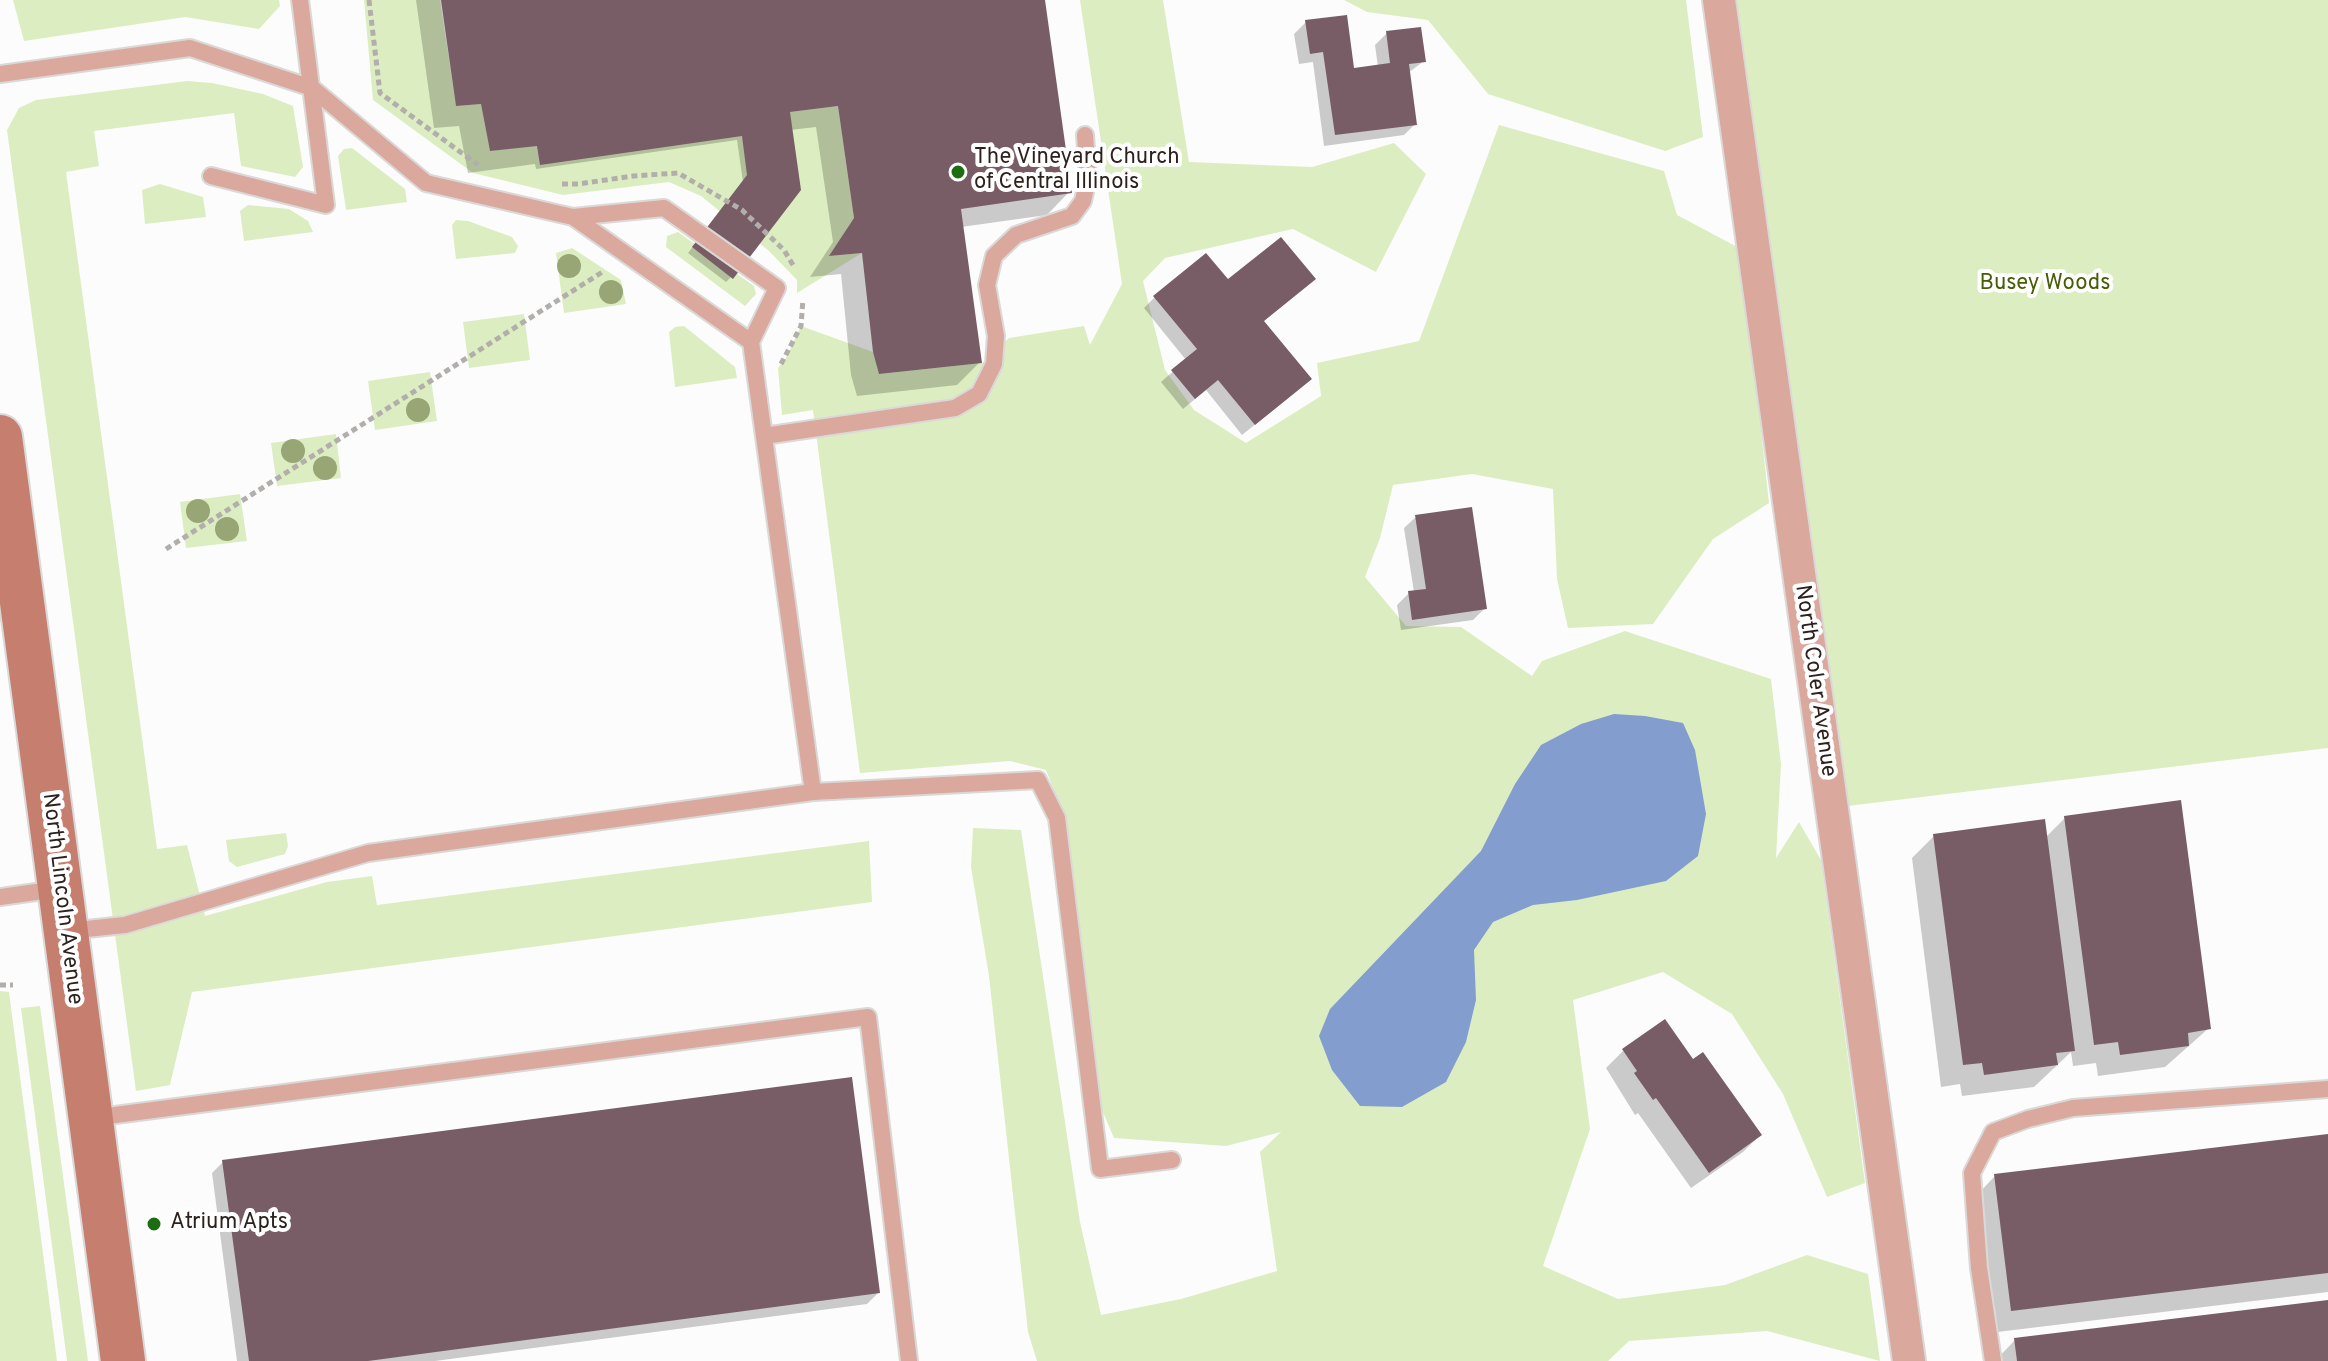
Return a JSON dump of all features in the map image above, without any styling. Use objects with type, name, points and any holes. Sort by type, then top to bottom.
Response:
[{"type":"main road","name":"North Lincoln Avenue","points":[[0,437],[123,1361]]},
{"type":"street","name":"North Coler Avenue","points":[[1719,0],[1909,1361]]},
{"type":"lane","points":[[211,176],[326,205],[300,0]]},
{"type":"lane","points":[[0,74],[190,48],[312,88],[426,183],[573,217],[664,208],[777,288],[751,342],[813,792]]},
{"type":"lane","points":[[764,436],[955,408],[979,394],[994,364],[996,336],[987,285],[994,256],[1016,235],[1072,216],[1083,201],[1088,178],[1085,135]]},
{"type":"lane","points":[[573,217],[751,342]]},
{"type":"lane","points":[[65,932],[125,925],[368,853],[813,792],[1038,780],[1057,818],[1100,1169],[1172,1160]]},
{"type":"lane","points":[[0,897],[59,889]]},
{"type":"lane","points":[[90,1118],[868,1017],[909,1361]]},
{"type":"lane","points":[[1993,1361],[1979,1268],[1972,1173],[1993,1132],[2073,1108],[2328,1089]]},
{"type":"path","points":[[651,209],[678,173]]},
{"type":"path","points":[[166,549],[603,273],[620,250]]},
{"type":"path","points":[[0,985],[13,985]]},
{"type":"green space","points":[[13,0],[279,0],[280,6],[259,29],[185,17],[24,41]]},
{"type":"green space","points":[[364,0],[440,0],[456,106],[481,104],[490,151],[838,106],[854,218],[830,256],[862,253],[797,293],[797,280],[769,251],[701,196],[669,182],[563,195],[473,173],[373,100]]},
{"type":"green space","points":[[1080,0],[1163,0],[1189,162],[1312,167],[1394,143],[1426,174],[1376,272],[1293,229],[1165,258],[1143,281],[1165,370],[1194,410],[1246,443],[1321,396],[1317,363],[1419,341],[1499,125],[1664,171],[1677,215],[1741,249],[1769,503],[1713,539],[1653,624],[1568,628],[1557,579],[1553,489],[1472,474],[1393,485],[1380,538],[1365,577],[1406,626],[1461,627],[1532,676],[1542,661],[1625,631],[1771,679],[1781,764],[1776,858],[1799,822],[1821,860],[1865,1183],[1827,1197],[1783,1094],[1732,1014],[1663,972],[1573,1000],[1590,1129],[1543,1266],[1618,1299],[1725,1285],[1807,1255],[1868,1274],[1880,1361],[1767,1331],[1629,1341],[1608,1361],[1037,1361],[1028,1332],[989,976],[971,867],[973,828],[1021,830],[1080,1222],[1101,1315],[1181,1299],[1277,1271],[1260,1152],[1281,1132],[1226,1146],[1114,1138],[1099,1103],[1062,812],[1046,770],[1010,761],[860,773],[813,410],[782,415],[778,368],[801,326],[873,352],[880,374],[982,363],[1009,338],[1084,326],[1090,345],[1122,284]]},
{"type":"green space","points":[[1344,0],[1686,0],[1703,137],[1665,151],[1488,94],[1428,20],[1367,12]]},
{"type":"green space","name":"Busey Woods","points":[[1719,0],[2328,0],[2328,748],[1831,808]]},
{"type":"green space","points":[[187,81],[263,94],[293,106],[303,167],[295,177],[241,166],[234,113],[94,131],[99,166],[66,172],[157,849],[187,845],[205,916],[327,882],[372,876],[377,905],[869,841],[872,902],[192,992],[170,1085],[136,1091],[7,130],[19,108],[36,100]]},
{"type":"green space","points":[[352,148],[405,189],[407,202],[346,210],[338,156],[344,149]]},
{"type":"green space","points":[[160,184],[203,197],[206,217],[145,224],[142,190]]},
{"type":"green space","points":[[248,205],[289,209],[308,221],[313,232],[244,241],[240,211]]},
{"type":"green space","points":[[456,220],[468,221],[512,237],[518,246],[515,253],[456,259],[452,225]]},
{"type":"green space","points":[[678,232],[754,286],[756,294],[745,306],[666,247],[667,236]]},
{"type":"green space","points":[[572,248],[621,280],[626,304],[564,313],[556,253]]},
{"type":"green space","points":[[524,314],[530,360],[469,368],[463,322]]},
{"type":"green space","points":[[684,326],[735,367],[737,378],[675,387],[669,332],[675,327]]},
{"type":"green space","points":[[430,372],[437,421],[375,430],[368,381]]},
{"type":"green space","points":[[336,434],[341,478],[277,486],[271,443]]},
{"type":"green space","points":[[240,494],[247,541],[186,548],[180,502]]},
{"type":"green space","points":[[286,833],[288,846],[285,854],[237,867],[229,861],[226,840]]},
{"type":"green space","points":[[0,991],[9,992],[57,1361],[0,1361]]},
{"type":"green space","points":[[40,1006],[88,1361],[67,1361],[21,1008]]},
{"type":"water","points":[[1614,714],[1683,723],[1695,750],[1706,814],[1698,856],[1666,881],[1577,900],[1533,905],[1493,922],[1474,950],[1476,1000],[1466,1042],[1446,1082],[1402,1107],[1360,1106],[1332,1070],[1319,1036],[1330,1009],[1481,851],[1515,784],[1541,745],[1581,724]]},
{"type":"building","name":"The Vineyard Church of Central Illinois","points":[[441,0],[1045,0],[1072,193],[961,209],[982,363],[879,374],[873,352],[862,253],[829,256],[854,218],[838,106],[790,112],[801,190],[733,279],[692,247],[747,175],[742,136],[540,165],[537,146],[490,151],[481,104],[456,106]]},
{"type":"building","points":[[1347,15],[1354,68],[1390,63],[1386,31],[1421,27],[1426,62],[1409,64],[1417,125],[1335,135],[1323,52],[1310,54],[1305,20]]},
{"type":"building","points":[[1281,237],[1316,279],[1264,321],[1312,379],[1255,425],[1218,380],[1195,399],[1171,370],[1197,349],[1153,296],[1206,253],[1228,279]]},
{"type":"building","points":[[1472,507],[1487,609],[1412,620],[1408,591],[1426,589],[1415,515]]},
{"type":"building","points":[[2181,800],[2211,1029],[2188,1033],[2189,1046],[2120,1055],[2118,1042],[2094,1045],[2064,816]]},
{"type":"building","points":[[2045,819],[2075,1051],[2056,1053],[2058,1065],[1984,1075],[1982,1063],[1963,1065],[1933,834]]},
{"type":"building","points":[[1665,1019],[1693,1059],[1703,1052],[1762,1135],[1709,1173],[1656,1098],[1653,1100],[1634,1073],[1637,1071],[1622,1049]]},
{"type":"building","points":[[852,1077],[880,1293],[368,1361],[249,1361],[222,1160]]},
{"type":"building","points":[[2328,1134],[2328,1273],[2011,1311],[1994,1174]]},
{"type":"building","points":[[2328,1300],[2328,1361],[2017,1361],[2014,1338]]},
{"type":"place","name":"The Vineyard Church of Central Illinois","points":[[958,172]]},
{"type":"place","name":"Atrium Apts","points":[[154,1224]]}]
